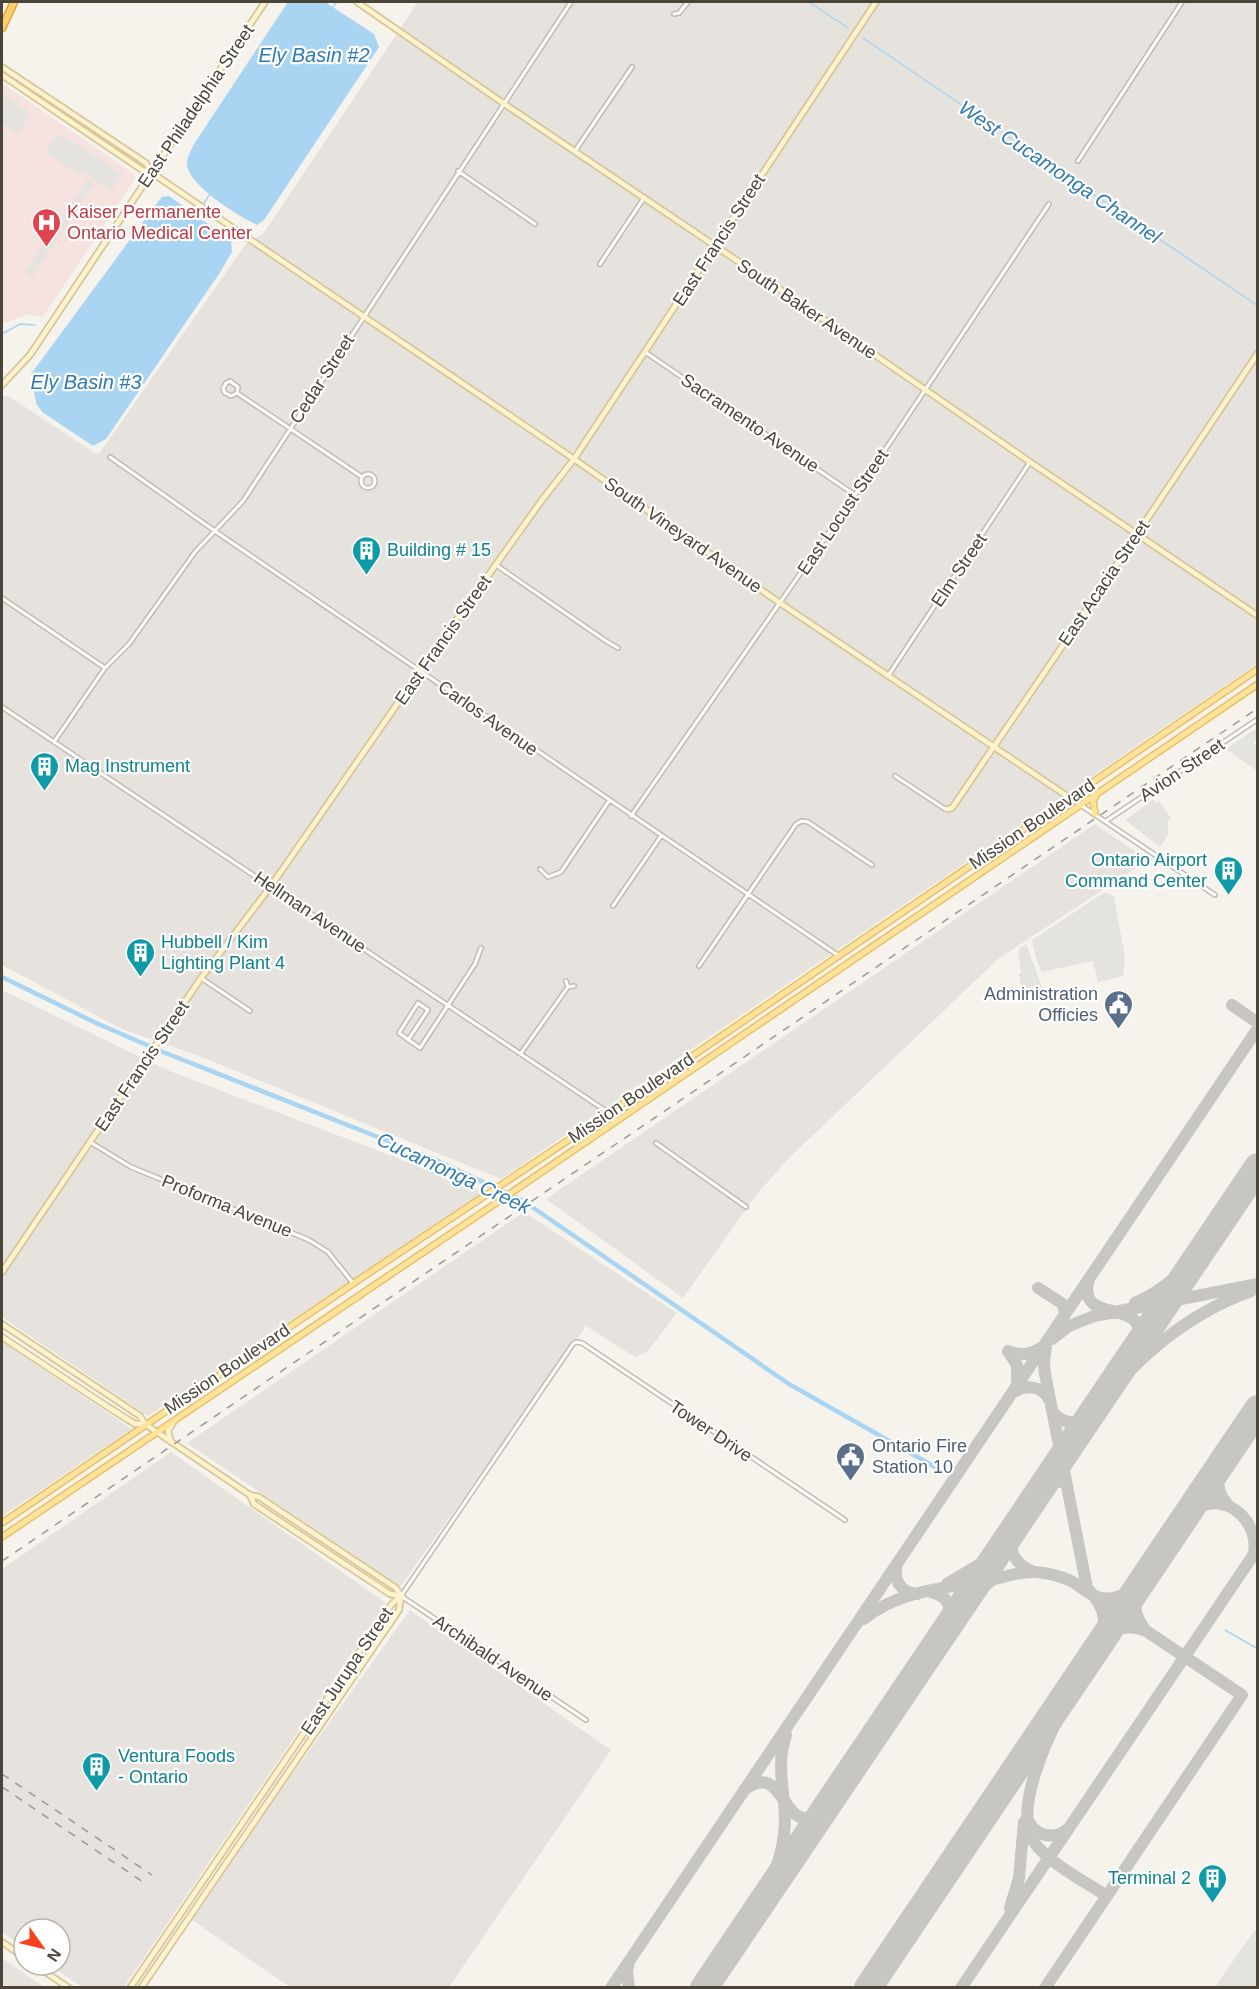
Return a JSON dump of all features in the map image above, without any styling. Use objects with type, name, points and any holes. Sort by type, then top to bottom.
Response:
[{"type":"highway","points":[[2,28],[14,2]]},
{"type":"main road","name":"Mission Boulevard","points":[[2,1523],[353,1283],[609,1113],[1257,669]]},
{"type":"main road","name":"Mission Boulevard","points":[[2,1537],[1257,684]]},
{"type":"main road","points":[[1095,814],[1093,801],[1098,793]]},
{"type":"street","name":"East Philadelphia Street","points":[[2,385],[30,354],[265,2]]},
{"type":"street","name":"South Baker Avenue","points":[[357,2],[1257,616]]},
{"type":"street","name":"Cedar Street","points":[[54,742],[105,668],[129,644],[195,552],[243,501],[571,2]]},
{"type":"street","points":[[674,14],[679,13],[688,2]]},
{"type":"street","name":"East Francis Street","points":[[2,1272],[201,978],[271,886],[420,671],[574,459],[876,2]]},
{"type":"street","points":[[1078,160],[1182,2]]},
{"type":"street","name":"South Vineyard Avenue","points":[[2,67],[146,163],[152,172],[195,203],[574,459],[780,603],[1215,895]]},
{"type":"street","points":[[575,151],[632,67]]},
{"type":"street","name":"South Vineyard Avenue","points":[[2,75],[142,170],[152,172]]},
{"type":"street","points":[[458,171],[535,224]]},
{"type":"street","points":[[600,264],[644,198]]},
{"type":"street","name":"East Locust Street","points":[[631,816],[855,495],[1049,204]]},
{"type":"street","name":"Sacramento Avenue","points":[[645,352],[855,495]]},
{"type":"street","name":"East Acacia Street","points":[[948,809],[952,808],[993,748],[1257,353]]},
{"type":"street","points":[[230,381],[236,384],[237,393],[231,396],[225,393],[226,383],[230,381]]},
{"type":"street","points":[[237,393],[362,477]]},
{"type":"street","name":"Carlos Avenue","points":[[110,457],[216,532],[839,956]]},
{"type":"street","name":"Elm Street","points":[[888,676],[1030,462]]},
{"type":"street","points":[[367,474],[372,475],[375,480],[374,485],[369,488],[364,487],[361,482],[362,477],[367,474]]},
{"type":"street","points":[[496,565],[618,648]]},
{"type":"street","points":[[2,598],[105,668]]},
{"type":"street","name":"Hellman Avenue","points":[[2,707],[609,1113],[614,1122]]},
{"type":"street","name":"Avion Street","points":[[1106,821],[1257,719]]},
{"type":"street","points":[[896,776],[945,810],[948,809]]},
{"type":"street","points":[[540,869],[548,877],[561,872],[609,801]]},
{"type":"street","points":[[699,966],[749,896],[796,824],[802,821],[808,822],[872,865]]},
{"type":"street","points":[[613,906],[661,836]]},
{"type":"street","points":[[408,1040],[428,1010],[418,1003],[399,1033],[408,1040],[420,1048],[475,964],[481,948]]},
{"type":"street","points":[[201,978],[250,1011]]},
{"type":"street","points":[[566,981],[568,987]]},
{"type":"street","points":[[520,1053],[568,987],[574,986]]},
{"type":"street","name":"Proforma Avenue","points":[[90,1142],[131,1167],[309,1240],[328,1252],[353,1283]]},
{"type":"street","points":[[656,1143],[746,1207]]},
{"type":"street","points":[[2,1324],[132,1410],[145,1424]]},
{"type":"street","points":[[2,1337],[135,1424],[145,1424]]},
{"type":"street","name":"Tower Drive","points":[[401,1596],[576,1342],[582,1343],[844,1520]]},
{"type":"street","points":[[171,1442],[169,1428],[184,1413]]},
{"type":"street","points":[[124,1438],[133,1429],[127,1418]]},
{"type":"street","name":"Archibald Avenue","points":[[145,1424],[250,1495],[259,1497],[396,1588],[401,1596]]},
{"type":"street","name":"Archibald Avenue","points":[[250,1495],[254,1504],[390,1594],[401,1596],[586,1720]]},
{"type":"street","points":[[336,1558],[357,1563]]},
{"type":"street","name":"East Jurupa Street","points":[[130,1988],[391,1605],[401,1596]]},
{"type":"street","name":"East Jurupa Street","points":[[141,1988],[399,1610],[401,1596]]},
{"type":"street","points":[[53,1977],[69,1988]]},
{"type":"shaded area","points":[[418,2],[1257,2],[1257,664],[501,1179],[207,1059],[122,1029],[2,965],[2,396],[10,397],[98,455],[246,244],[263,234]]},
{"type":"shaded area","name":"Kaiser Permanente Ontario Medical Center","points":[[2,83],[134,174],[135,179],[43,317],[26,315],[2,324]]},
{"type":"shaded area","points":[[2,94],[28,111],[26,114],[30,116],[18,134],[2,123]]},
{"type":"shaded area","points":[[61,134],[122,174],[111,191],[83,172],[80,175],[45,152],[57,135]]},
{"type":"shaded area","points":[[87,180],[94,184],[32,277],[25,272]]},
{"type":"shaded area","points":[[1257,728],[1257,740],[1253,743],[1257,746],[1257,771],[1226,749]]},
{"type":"shaded area","points":[[1154,799],[1156,803],[1159,801],[1171,818],[1168,821],[1168,835],[1160,847],[1125,820]]},
{"type":"shaded area","points":[[1095,824],[1148,860],[998,959],[789,1158],[756,1195],[683,1298],[546,1199]]},
{"type":"shaded area","points":[[1105,892],[1114,896],[1125,958],[1123,976],[1098,982],[1093,961],[1042,972],[1036,959],[1032,940]]},
{"type":"shaded area","points":[[1026,944],[1046,998],[1027,1003],[1018,975],[1021,973],[1018,950]]},
{"type":"shaded area","points":[[2,990],[167,1070],[486,1192],[148,1416],[2,1317]]},
{"type":"shaded area","points":[[524,1212],[677,1313],[648,1351],[635,1357],[586,1326],[400,1587],[187,1443]]},
{"type":"shaded area","points":[[2,1342],[132,1429],[2,1516]]},
{"type":"shaded area","points":[[171,1452],[386,1603],[124,1987],[82,1987],[67,1977],[72,1977],[72,1917],[12,1917],[12,1939],[2,1932],[2,1569]]},
{"type":"shaded area","points":[[410,1610],[611,1750],[449,1987],[290,1987],[189,1918]]},
{"type":"shaded area","points":[[1257,1930],[1257,1987],[1215,1987],[1254,1931]]},
{"type":"shaded area","points":[[2,1958],[12,1965],[12,1977],[30,1977],[44,1987],[2,1987]]},
{"type":"water","name":"Ely Basin #2","points":[[288,2],[325,2],[374,34],[379,47],[264,220],[257,225],[226,207],[204,189],[189,171],[187,160],[194,144]]},
{"type":"water","name":"Ely Basin #3","points":[[169,196],[231,240],[232,252],[106,439],[93,446],[42,412],[36,403],[31,374],[157,203],[162,197]]},
{"type":"waterway","points":[[333,7],[337,2]]},
{"type":"waterway","name":"West Cucamonga Channel","points":[[809,2],[848,28]]},
{"type":"waterway","name":"West Cucamonga Channel","points":[[863,38],[1258,306]]},
{"type":"waterway","points":[[196,215],[210,194]]},
{"type":"waterway","points":[[2,334],[20,324],[35,325]]},
{"type":"waterway","name":"Cucamonga Creek","points":[[2,977],[96,1023],[163,1052],[436,1160],[522,1200],[789,1384],[935,1467]]},
{"type":"waterway","points":[[1225,1630],[1258,1649]]},
{"type":"taxiway","points":[[1232,1005],[1258,1023]]},
{"type":"taxiway","points":[[611,1988],[1258,1028]]},
{"type":"taxiway","points":[[1135,1303],[1171,1281],[1201,1250]]},
{"type":"taxiway","points":[[1089,1279],[1088,1294],[1093,1303],[1126,1315],[1135,1321],[1139,1331],[1135,1348]]},
{"type":"taxiway","points":[[1052,1339],[1069,1326],[1094,1316],[1258,1284]]},
{"type":"taxiway","points":[[1038,1288],[1063,1304],[1065,1314]]},
{"type":"taxiway","points":[[1093,1411],[1127,1373],[1164,1340],[1204,1312],[1251,1291]]},
{"type":"taxiway","points":[[1045,1988],[1242,1695],[1094,1596],[1087,1588],[1045,1374],[1046,1346]]},
{"type":"taxiway","points":[[1017,1382],[1017,1365],[1008,1351],[1025,1354],[1042,1347]]},
{"type":"taxiway","points":[[1012,1393],[1028,1387],[1038,1389],[1050,1401]]},
{"type":"taxiway","points":[[1052,1411],[1061,1419],[1072,1422],[1082,1420],[1091,1413]]},
{"type":"taxiway","points":[[1048,1477],[1055,1463],[1058,1449]]},
{"type":"taxiway","points":[[1223,1460],[1218,1484],[1222,1496],[1230,1507]]},
{"type":"taxiway","points":[[1038,1492],[1049,1481],[1059,1482]]},
{"type":"taxiway","points":[[1183,1519],[1203,1505],[1217,1503],[1226,1505],[1242,1516],[1248,1524],[1253,1533],[1254,1553]]},
{"type":"taxiway","points":[[1013,1530],[1011,1543],[1016,1560],[1032,1571]]},
{"type":"taxiway","points":[[947,1584],[982,1563],[1011,1533]]},
{"type":"taxiway","points":[[961,1988],[1258,1548]]},
{"type":"taxiway","points":[[897,1564],[896,1575],[899,1584],[906,1591],[917,1594]]},
{"type":"taxiway","points":[[864,1619],[878,1609],[908,1596],[1024,1572],[1040,1572],[1058,1576],[1101,1598],[1114,1598],[1126,1594],[1141,1582]]},
{"type":"taxiway","points":[[960,1608],[990,1582]]},
{"type":"taxiway","points":[[1100,1643],[1110,1634],[1121,1629],[1132,1628],[1146,1631],[1139,1620],[1135,1603],[1140,1585]]},
{"type":"taxiway","points":[[931,1592],[947,1601],[950,1617],[946,1629]]},
{"type":"taxiway","points":[[1095,1598],[1104,1619],[1101,1639],[1096,1652],[1059,1716],[1039,1761],[1028,1806],[1028,1826],[1034,1842],[1048,1857],[1107,1896]]},
{"type":"taxiway","points":[[764,1899],[782,1850],[785,1818],[781,1756],[786,1735]]},
{"type":"taxiway","points":[[744,1790],[758,1783],[769,1784],[800,1817],[810,1817],[825,1809]]},
{"type":"taxiway","points":[[1028,1820],[1031,1826],[1046,1835],[1057,1835],[1068,1829]]},
{"type":"taxiway","points":[[1010,1908],[1019,1878],[1024,1822]]},
{"type":"taxiway","points":[[714,1988],[723,1960]]},
{"type":"taxiway","points":[[629,1962],[627,1972],[629,1988]]},
{"type":"runway","points":[[704,1988],[1258,1167]]},
{"type":"runway","points":[[868,1988],[1258,1409]]},
{"type":"railway","points":[[2,1561],[1258,708]]},
{"type":"railway","points":[[2,1774],[152,1875]]},
{"type":"railway","points":[[2,1787],[146,1884]]},
{"type":"place","name":"Kaiser Permanente Ontario Medical Center","points":[[46,248]]},
{"type":"place","name":"Building # 15","points":[[366,576]]},
{"type":"place","name":"Mag Instrument","points":[[44,792]]},
{"type":"place","name":"Ontario Airport Command Center","points":[[1228,896]]},
{"type":"place","name":"Hubbell / Kim Lighting Plant 4","points":[[140,978]]},
{"type":"place","name":"Administration Officies","points":[[1119,1030]]},
{"type":"place","name":"Ontario Fire Station 10","points":[[851,1482]]},
{"type":"place","name":"Ventura Foods - Ontario","points":[[97,1792]]},
{"type":"place","name":"Terminal 2","points":[[1212,1904]]}]
